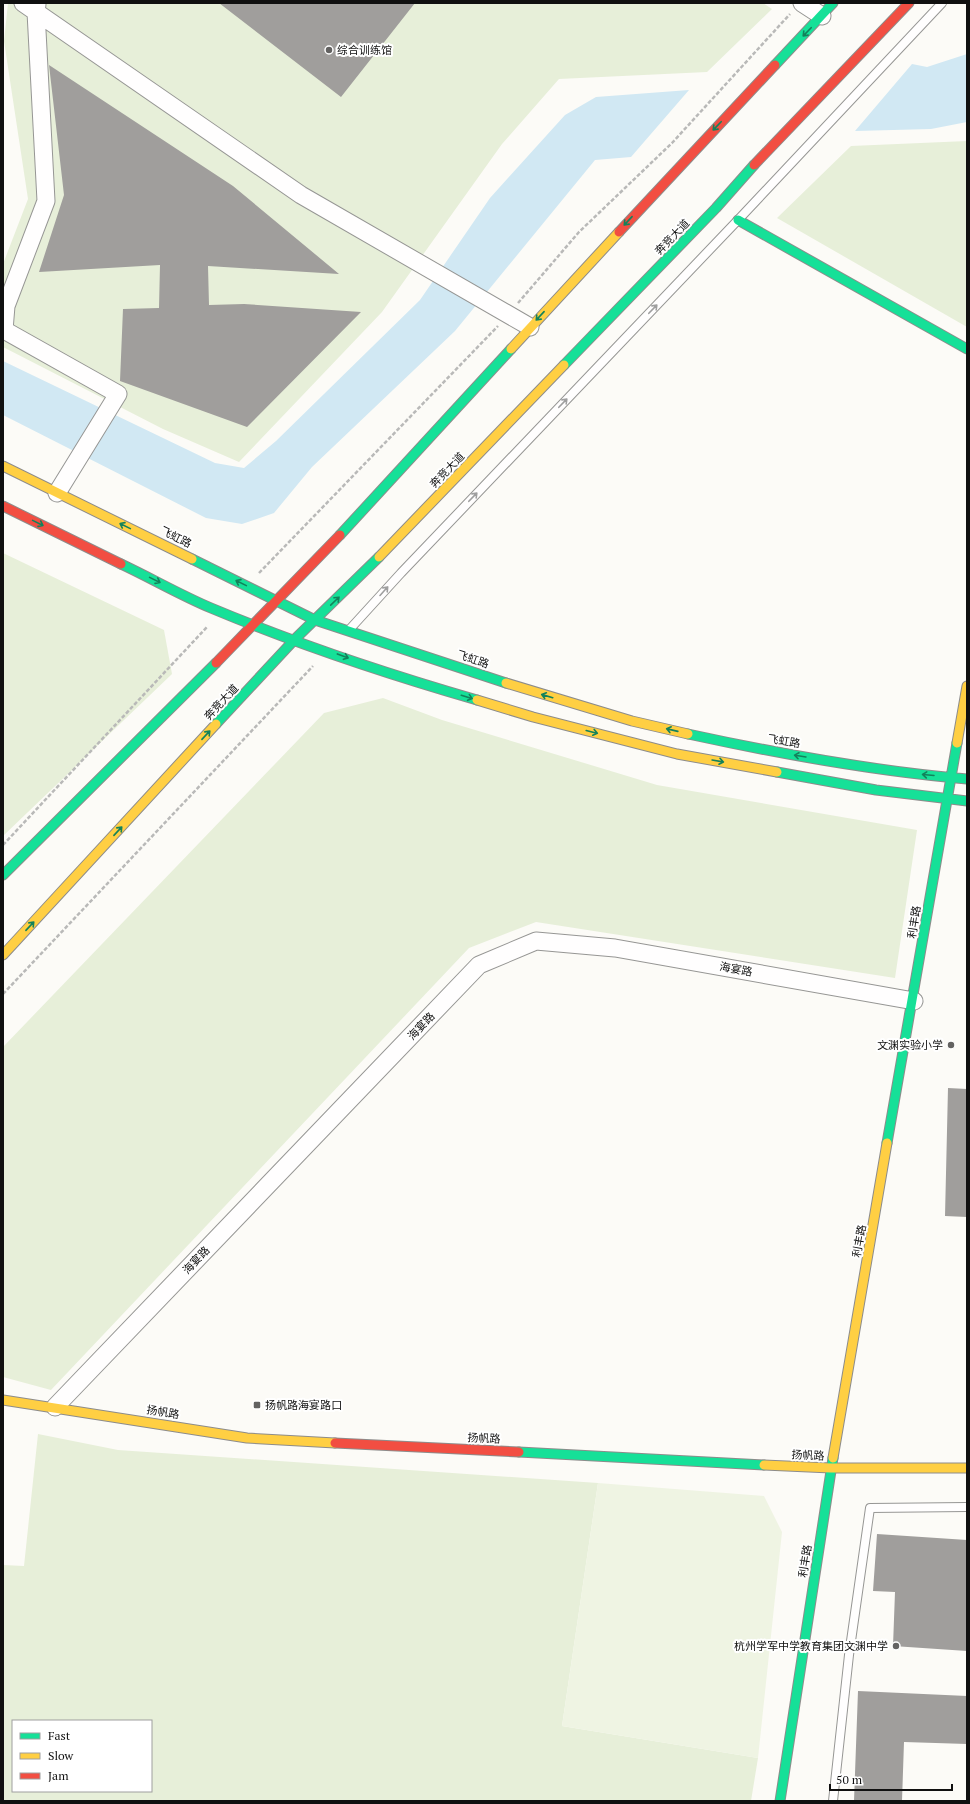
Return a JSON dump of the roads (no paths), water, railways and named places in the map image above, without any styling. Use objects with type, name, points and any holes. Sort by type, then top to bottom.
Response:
[{"type":"main road","points":[[3,875],[254,625],[276,600],[354,520],[530,327],[833,3]]},
{"type":"main road","name":"奔竞大道","points":[[3,954],[296,638],[408,528],[711,214],[749,170],[909,3]]},
{"type":"main road","points":[[738,220],[967,349]]},
{"type":"main road","name":"飞虹路","points":[[3,466],[315,620],[529,691],[632,721],[757,749],[907,774],[967,779]]},
{"type":"main road","points":[[3,506],[221,612],[412,681],[525,715],[677,754],[876,790],[946,800],[967,801]]},
{"type":"main road","name":"利丰路","points":[[780,1801],[831,1468],[914,1000],[946,800],[952,777],[967,686]]},
{"type":"main road","name":"扬帆路","points":[[3,1400],[247,1438],[831,1468],[967,1468]]},
{"type":"street","points":[[32,6],[301,195],[530,327]]},
{"type":"street","points":[[32,6],[46,201],[6,306],[4,330],[118,394],[57,493]]},
{"type":"street","points":[[798,6],[822,16]]},
{"type":"street","name":"海宴路","points":[[55,1407],[479,965],[536,941],[616,948],[914,1000]]},
{"type":"lane","points":[[349,631],[401,573],[738,220],[942,3]]},
{"type":"lane","points":[[833,1801],[849,1655],[870,1508],[967,1507]]},
{"type":"water","points":[[967,54],[967,122],[931,129],[855,131],[912,64],[927,67]]},
{"type":"water","points":[[689,90],[631,157],[595,160],[455,331],[312,467],[274,513],[242,524],[206,518],[3,415],[3,361],[215,463],[244,468],[276,441],[420,300],[490,198],[565,115],[596,97]]},
{"type":"place","name":"综合训练馆","points":[[329,50]]},
{"type":"place","name":"文渊实验小学","points":[[951,1045]]},
{"type":"place","name":"扬帆路海宴路口","points":[[257,1405]]},
{"type":"place","name":"杭州学军中学教育集团文渊中学","points":[[896,1646]]}]
